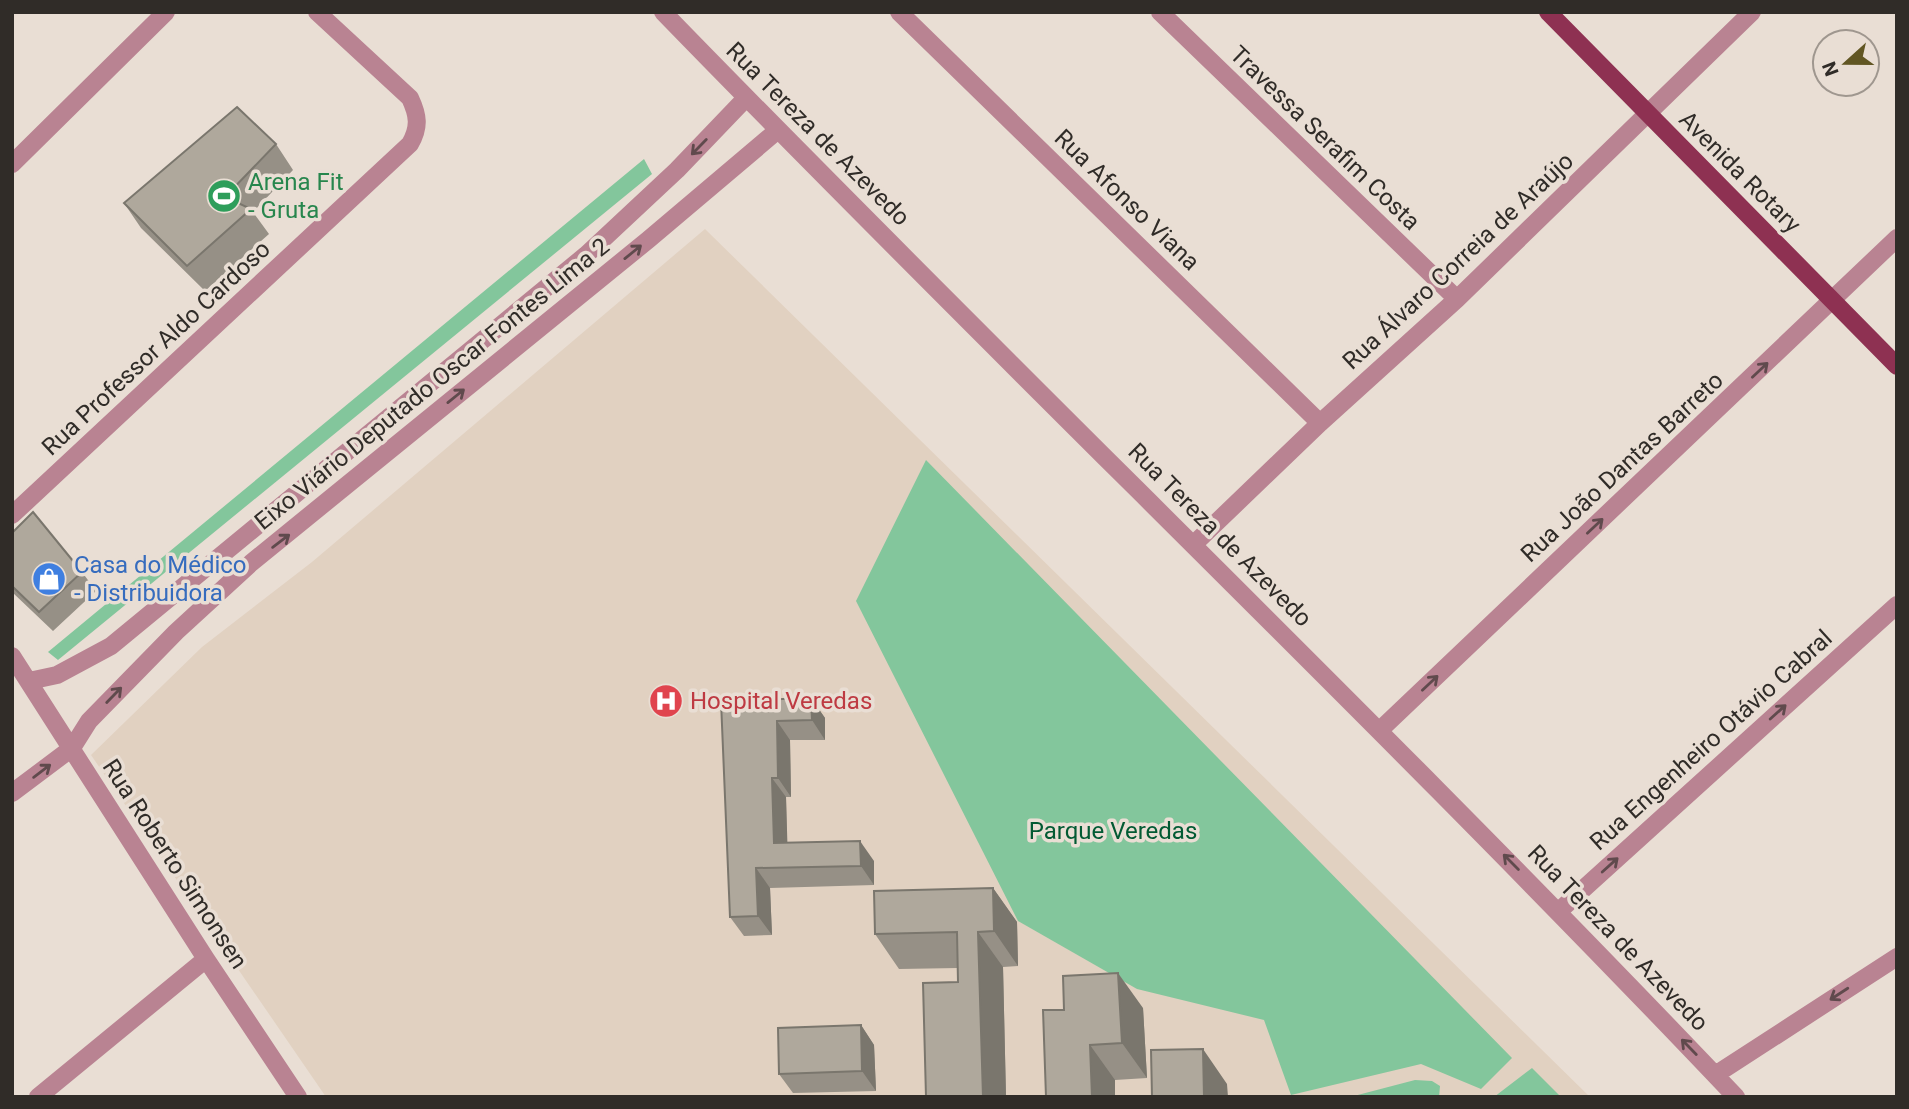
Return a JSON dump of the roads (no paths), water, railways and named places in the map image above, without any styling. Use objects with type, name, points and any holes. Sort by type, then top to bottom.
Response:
[{"type":"main road","name":"Avenida Rotary","points":[[1548,12],[1897,366]]},
{"type":"street","points":[[12,164],[166,12]]},
{"type":"street","name":"Rua Professor Aldo Cardoso","points":[[12,515],[410,144],[418,125],[417,113],[410,98],[317,12]]},
{"type":"street","name":"Rua Tereza de Azevedo","points":[[663,12],[1559,911],[1736,1097]]},
{"type":"street","name":"Rua Afonso Viana","points":[[899,12],[1320,423]]},
{"type":"street","name":"Travessa Serafim Costa","points":[[1160,12],[1457,299]]},
{"type":"street","name":"Rua Álvaro Correia de Araújo","points":[[1194,544],[1320,423],[1457,299],[1752,12]]},
{"type":"street","name":"Eixo Viário Deputado Oscar Fontes Lima 2","points":[[29,681],[57,675],[111,646],[586,255],[677,170],[746,98]]},
{"type":"street","name":"Eixo Viário Deputado Oscar Fontes Lima 2","points":[[12,793],[72,748],[89,721],[176,632],[251,563],[648,240],[778,130]]},
{"type":"street","name":"Rua João Dantas Barreto","points":[[1380,730],[1897,238]]},
{"type":"street","name":"Rua Engenheiro Otávio Cabral","points":[[1559,911],[1897,605]]},
{"type":"street","name":"Rua Roberto Simonsen","points":[[12,656],[206,960],[298,1097]]},
{"type":"street","points":[[1715,1075],[1897,957]]},
{"type":"street","points":[[38,1097],[206,960]]},
{"type":"place","name":"Arena Fit - Gruta","points":[[224,196]]},
{"type":"place","name":"Casa do Médico - Distribuidora","points":[[49,579]]},
{"type":"place","name":"Hospital Veredas","points":[[666,701]]},
{"type":"park label","name":"Parque Veredas","points":[[1113,831]]}]
